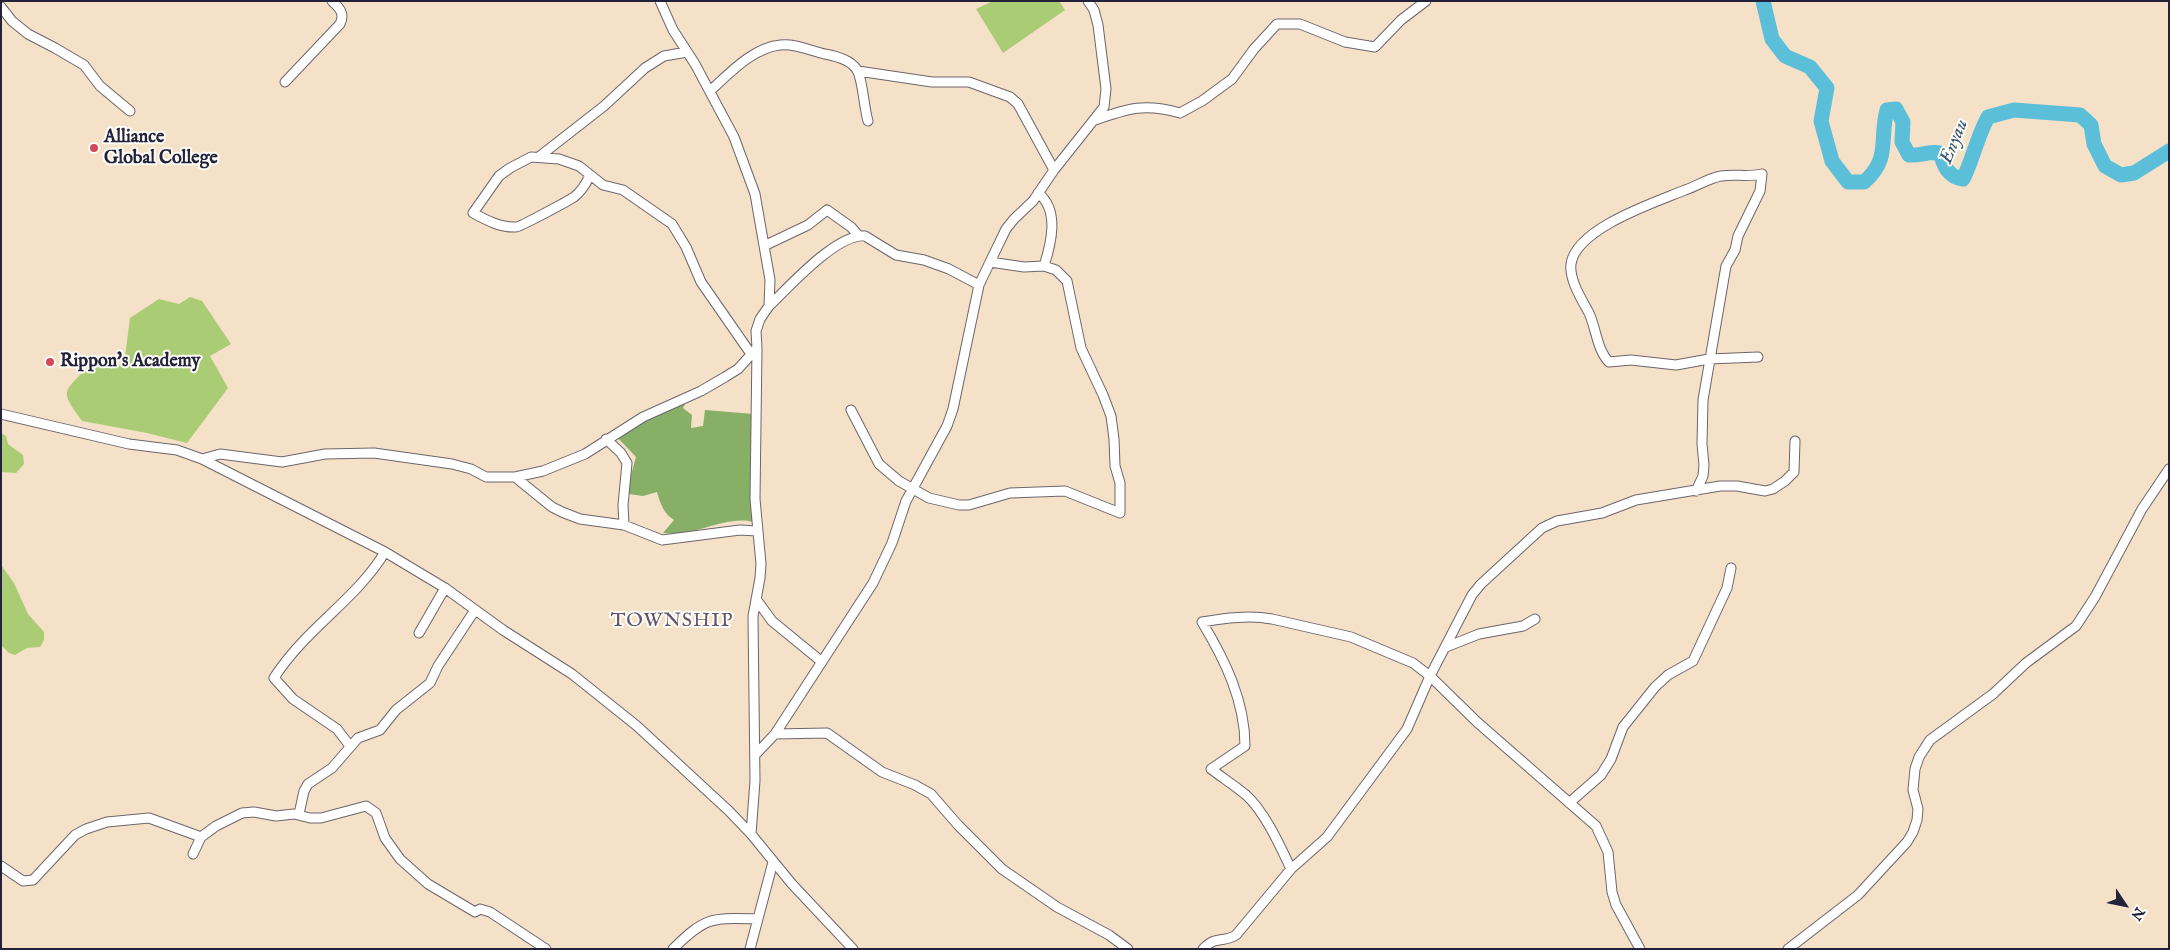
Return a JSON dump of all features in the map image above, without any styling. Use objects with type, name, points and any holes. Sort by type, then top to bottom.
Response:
[{"type":"street","points":[[285,82],[340,24],[342,12],[332,1]]},
{"type":"street","points":[[660,1],[673,30],[734,137],[748,172],[755,194],[766,245],[770,280],[769,306]]},
{"type":"street","points":[[755,754],[775,734],[880,570],[912,490],[947,426],[953,409],[979,284],[1006,229],[1038,193],[1104,107],[1106,89],[1098,25],[1094,10],[1088,1]]},
{"type":"street","points":[[1095,120],[1120,111],[1145,106],[1180,113],[1195,105],[1232,79],[1254,49],[1277,24],[1300,24],[1345,42],[1375,47],[1401,20],[1426,1]]},
{"type":"street","points":[[1,7],[12,21],[28,34],[84,65],[100,86],[130,112]]},
{"type":"street","points":[[710,92],[740,64],[765,50],[781,45],[794,46],[843,58],[852,64],[858,71],[868,121]]},
{"type":"street","points":[[540,156],[604,106],[646,68],[664,56],[687,52]]},
{"type":"street","points":[[858,71],[932,82],[968,82],[1010,97],[1018,104],[1054,170]]},
{"type":"street","points":[[590,175],[582,190],[574,197],[523,226],[510,227],[491,222],[473,213],[499,176],[530,156],[540,156],[579,166],[603,185],[623,190],[669,221],[686,247],[701,282],[754,351]]},
{"type":"street","points":[[1696,491],[1703,476],[1704,465],[1702,444],[1703,400],[1710,359],[1726,266],[1735,250],[1738,236],[1760,191],[1762,174],[1720,176],[1623,215],[1604,225],[1586,241],[1571,261],[1570,268],[1574,281],[1593,321],[1604,357],[1609,362],[1631,360],[1676,365],[1710,359],[1758,357]]},
{"type":"street","points":[[1038,193],[1048,204],[1051,214],[1051,240],[1044,266]]},
{"type":"street","points":[[766,245],[808,225],[827,210],[851,227],[859,236]]},
{"type":"street","points":[[751,834],[755,781],[753,616],[761,564],[756,499],[754,351],[757,324],[769,306],[803,272],[835,247],[859,236],[865,236],[896,254],[930,262],[979,284]]},
{"type":"street","points":[[851,410],[879,464],[912,490],[929,498],[959,505],[969,505],[1010,493],[1065,491],[1120,513],[1120,482],[1116,466],[1110,416],[1103,395],[1081,348],[1066,281],[1056,270],[1044,266],[1024,267],[990,262]]},
{"type":"street","points":[[202,459],[220,454],[282,462],[325,454],[374,453],[452,464],[470,469],[486,477],[515,477],[543,471],[585,454],[643,417],[725,377],[738,369],[754,351]]},
{"type":"street","points":[[1,414],[128,444],[177,450],[202,459],[385,552],[445,588],[474,610],[572,674],[674,759],[751,834],[773,862],[853,949]]},
{"type":"street","points":[[606,439],[621,453],[627,463],[623,505],[624,525]]},
{"type":"street","points":[[1203,949],[1212,940],[1236,935],[1291,869],[1327,837],[1407,729],[1430,676],[1477,588],[1542,528],[1557,521],[1602,513],[1636,500],[1720,486],[1737,486],[1760,491],[1773,489],[1794,472],[1795,441]]},
{"type":"street","points":[[1788,949],[1858,895],[1907,842],[1914,832],[1917,820],[1918,809],[1913,790],[1915,769],[1919,758],[1930,740],[1993,694],[2026,663],[2076,626],[2094,598],[2142,509],[2169,469]]},
{"type":"street","points":[[515,477],[562,512],[580,519],[624,525],[662,540],[725,531],[757,531]]},
{"type":"street","points":[[350,746],[337,730],[293,699],[274,678],[297,646],[370,575],[385,552]]},
{"type":"street","points":[[1569,803],[1601,775],[1611,759],[1623,727],[1655,687],[1668,675],[1693,661],[1727,588],[1731,568]]},
{"type":"street","points":[[419,633],[445,588]]},
{"type":"street","points":[[756,598],[772,621],[822,662]]},
{"type":"street","points":[[299,814],[304,791],[308,784],[332,768],[350,746],[362,736],[380,730],[396,710],[430,683],[438,666],[474,610]]},
{"type":"street","points":[[1291,869],[1276,838],[1255,806],[1246,796],[1212,769],[1245,746],[1245,732],[1238,698],[1223,660],[1202,622],[1228,618],[1261,617],[1351,637],[1413,662],[1477,722],[1599,830],[1608,852],[1612,892],[1616,905],[1640,949]]},
{"type":"street","points":[[1446,647],[1479,634],[1523,626],[1535,619]]},
{"type":"street","points":[[775,734],[827,733],[882,772],[905,780],[931,794],[958,825],[1002,869],[1057,906],[1109,935],[1128,949]]},
{"type":"street","points":[[193,854],[201,837],[216,826],[242,813],[254,812],[276,816],[299,814],[310,818],[321,818],[361,806],[371,808],[378,816],[387,843],[400,859],[425,882],[474,912],[480,909],[490,912],[546,949]]},
{"type":"street","points":[[1,866],[23,880],[32,880],[75,835],[86,829],[118,820],[149,818],[201,837]]},
{"type":"street","points":[[750,949],[773,862]]},
{"type":"street","points":[[673,949],[696,928],[709,920],[732,918],[757,919]]},
{"type":"green space","points":[[993,1],[1059,1],[1065,10],[1003,53],[976,9]]},
{"type":"green space","points":[[190,297],[202,301],[231,344],[210,356],[228,388],[187,443],[147,433],[82,421],[67,398],[68,388],[72,383],[87,368],[124,365],[130,318],[159,299],[179,304]]},
{"type":"green space","points":[[681,398],[685,404],[683,408],[692,415],[691,428],[703,426],[705,410],[754,414],[753,522],[737,521],[684,533],[663,533],[674,520],[665,511],[657,492],[643,496],[629,494],[629,482],[636,457],[616,436]]},
{"type":"green space","points":[[1,433],[6,436],[8,444],[23,455],[24,464],[16,473],[1,472]]},
{"type":"green space","points":[[1,565],[14,583],[28,614],[44,632],[44,640],[40,647],[27,648],[15,655],[9,653],[1,645]]},
{"type":"waterway","name":"Enyau","points":[[1763,1],[1772,39],[1785,56],[1810,67],[1827,88],[1821,121],[1832,161],[1848,182],[1864,182],[1878,165],[1883,148],[1887,110],[1896,109],[1903,122],[1902,142],[1909,155],[1940,153],[1950,173],[1963,179],[1988,117],[2014,110],[2080,115],[2091,125],[2094,144],[2105,166],[2121,175],[2134,173],[2169,151]]},
{"type":"place","name":"Alliance Global College","points":[[94,148]]},
{"type":"place","name":"Rippon's Academy","points":[[50,362]]},
{"type":"district","name":"TOWNSHIP","points":[[672,622]]}]
